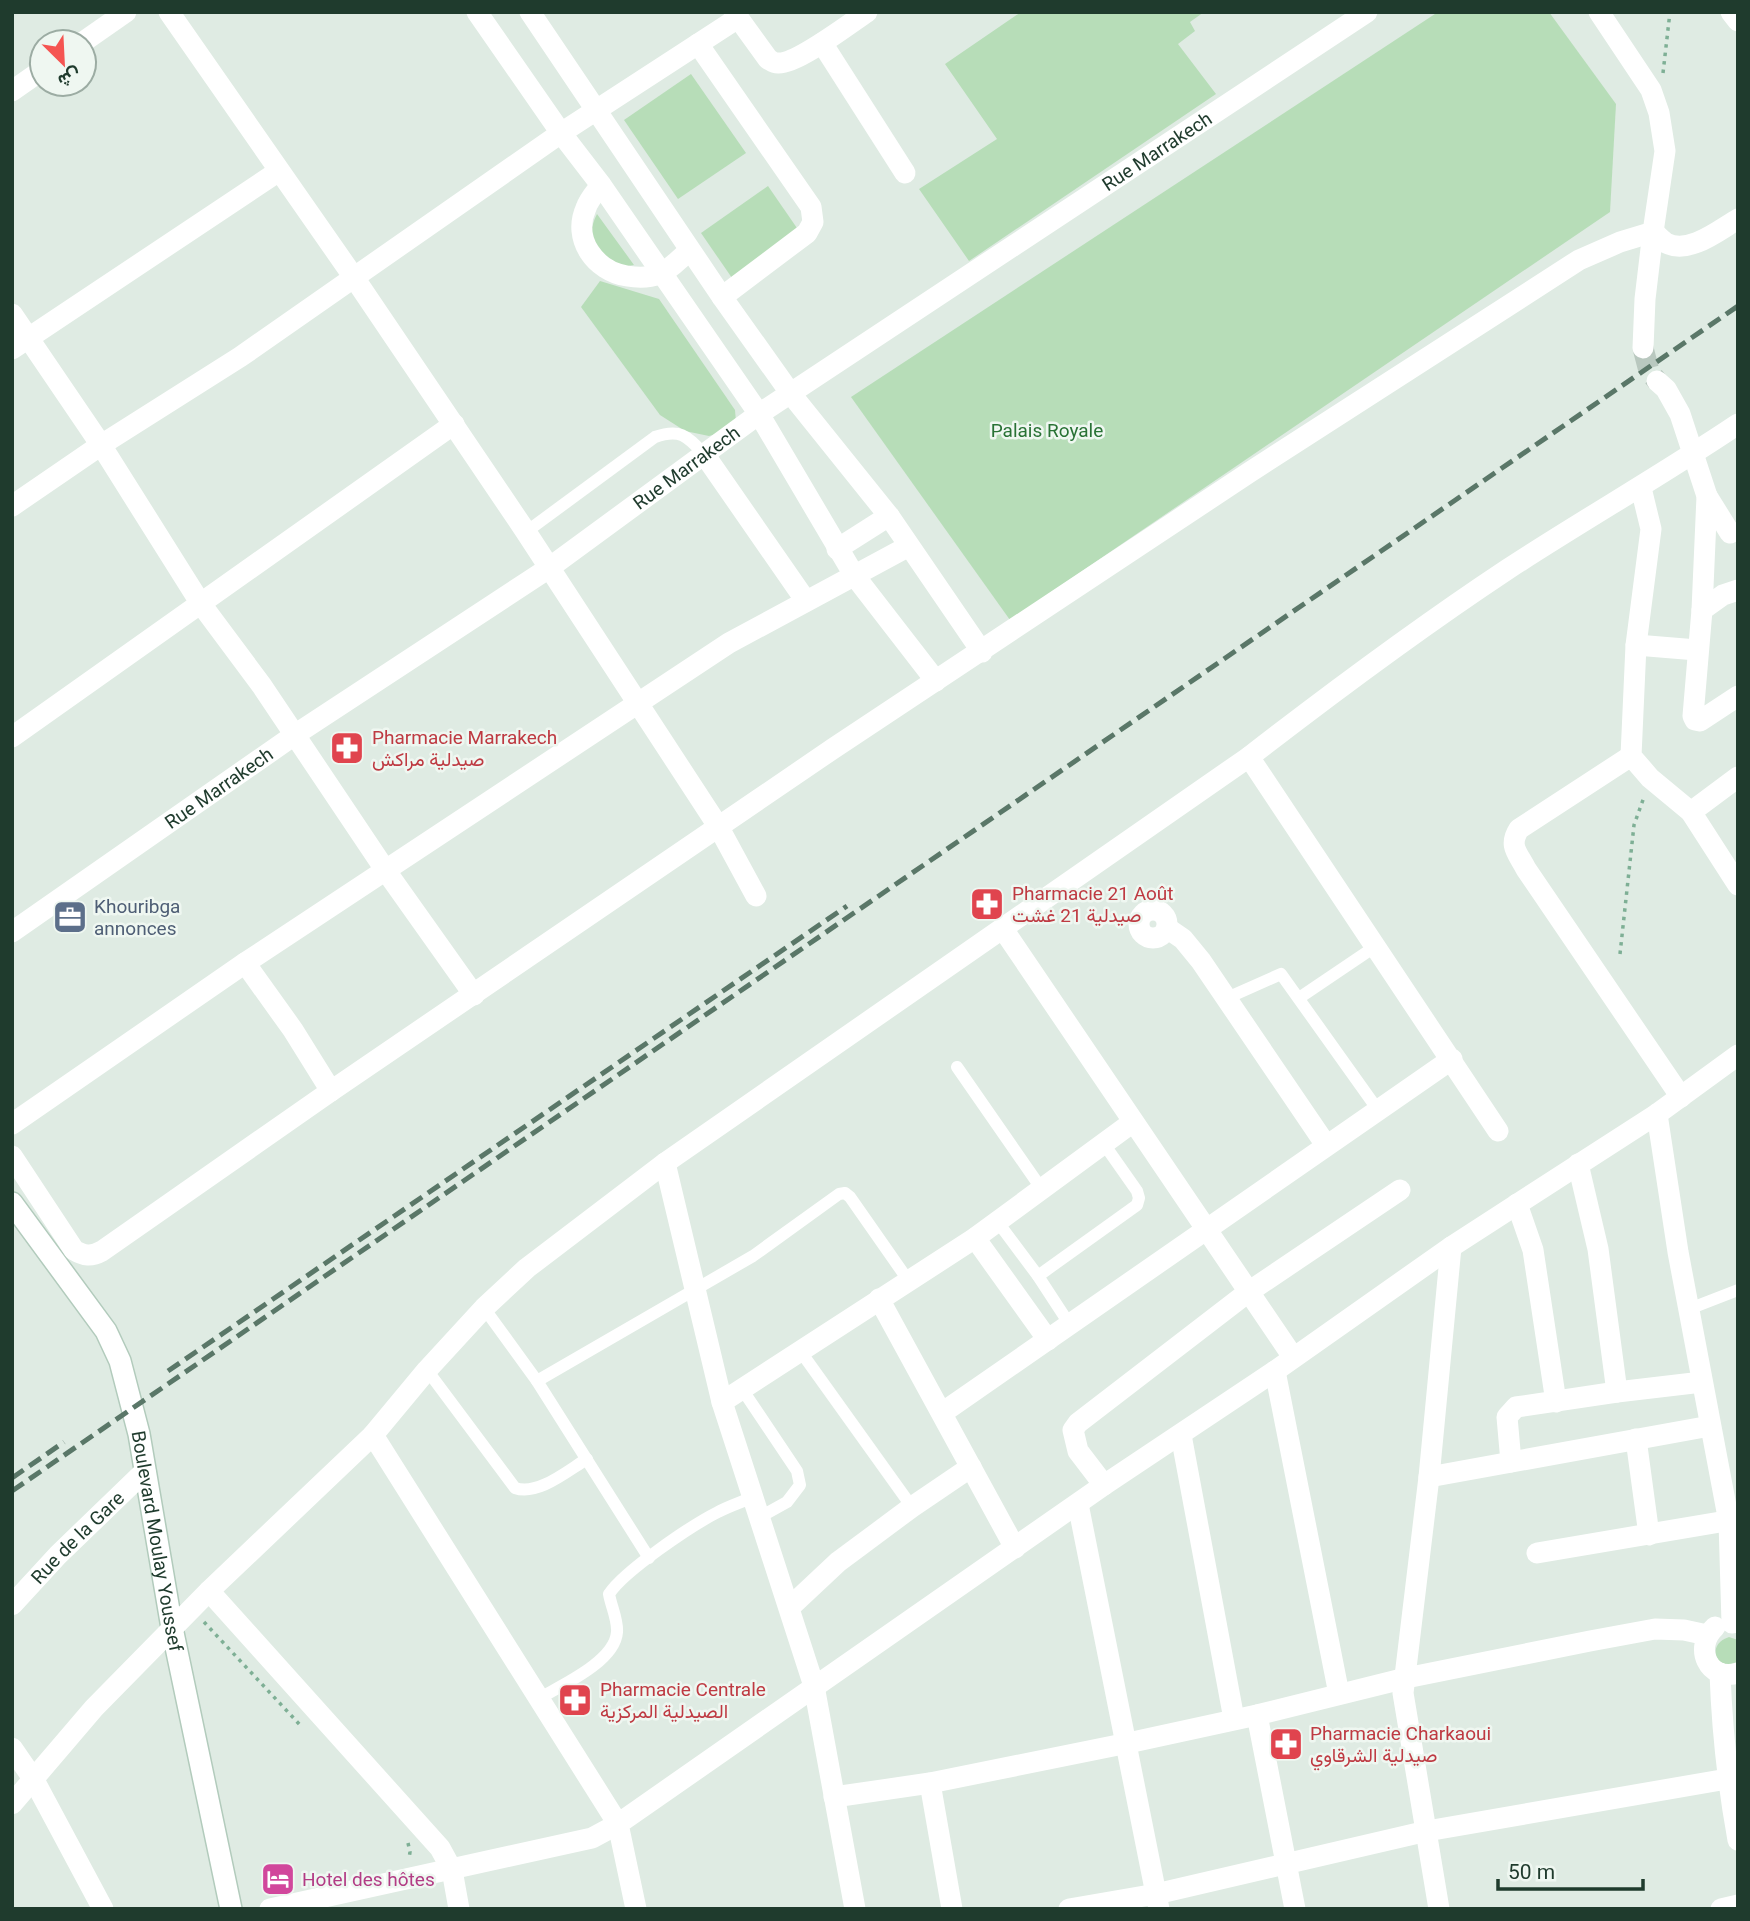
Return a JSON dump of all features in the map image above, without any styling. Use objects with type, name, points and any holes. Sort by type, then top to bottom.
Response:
[{"type":"street","points":[[98,32],[126,12]]},
{"type":"street","points":[[169,12],[355,279],[526,532],[718,826],[756,896]]},
{"type":"street","points":[[477,12],[760,415],[854,575],[936,681]]},
{"type":"street","points":[[530,12],[689,251],[791,394],[889,516],[982,652]]},
{"type":"street","points":[[12,506],[101,445],[240,357],[561,133],[698,44],[736,15],[768,59],[775,63],[786,62],[822,43],[867,12]]},
{"type":"street","name":"Rue Marrakech","points":[[12,932],[293,736],[549,568],[760,415],[1367,12]]},
{"type":"street","points":[[1599,12],[1651,90],[1659,113],[1665,151],[1645,299],[1643,348]]},
{"type":"street","points":[[1731,12],[1738,21]]},
{"type":"street","points":[[822,43],[905,173]]},
{"type":"street","points":[[698,44],[811,207],[813,222],[807,233],[722,297]]},
{"type":"street","points":[[12,91],[28,80]]},
{"type":"street","points":[[20,344],[279,171]]},
{"type":"street","points":[[601,185],[585,210],[582,227],[584,241],[599,266],[612,273],[643,278],[661,274],[689,251]]},
{"type":"street","points":[[1653,232],[1668,244],[1687,245],[1709,237],[1738,219]]},
{"type":"street","points":[[12,1156],[74,1250],[83,1255],[102,1251],[718,826],[1262,464],[1578,260],[1620,242],[1653,232]]},
{"type":"street","points":[[12,314],[20,344],[101,445],[201,604],[262,686],[293,736],[474,995]]},
{"type":"street","points":[[1657,381],[1666,390],[1680,414],[1707,496],[1734,531],[1705,547]]},
{"type":"street","points":[[12,737],[454,424]]},
{"type":"street","points":[[12,1804],[94,1708],[172,1628],[215,1597],[373,1435],[427,1370],[484,1308],[527,1268],[665,1163],[1249,757],[1324,698],[1507,569],[1641,488],[1738,425]]},
{"type":"street","points":[[704,454],[806,601]]},
{"type":"street","points":[[1641,488],[1651,529],[1636,645],[1631,756],[1650,778],[1691,812],[1738,884]]},
{"type":"street","points":[[1707,496],[1702,610],[1693,706],[1696,720],[1700,721],[1738,696]]},
{"type":"street","points":[[837,549],[889,516]]},
{"type":"street","points":[[12,1124],[245,963],[729,642],[909,546]]},
{"type":"street","points":[[1702,610],[1738,590]]},
{"type":"street","points":[[1636,645],[1697,650]]},
{"type":"street","points":[[1631,756],[1519,829],[1513,839],[1513,846],[1681,1097]]},
{"type":"street","points":[[1249,757],[1498,1131]]},
{"type":"street","points":[[1691,812],[1738,777]]},
{"type":"street","points":[[1167,928],[1183,939],[1227,998],[1326,1145]]},
{"type":"street","points":[[1003,929],[1247,1293],[1293,1357]]},
{"type":"street","points":[[245,963],[293,1030],[331,1091]]},
{"type":"street","points":[[270,1909],[592,1838],[618,1824],[1104,1485],[1275,1371],[1451,1247],[1657,1114],[1738,1055]]},
{"type":"street","points":[[942,1413],[1452,1059]]},
{"type":"street","points":[[1657,1114],[1710,1426],[1733,1521],[1735,1624],[1714,1628],[1707,1635],[1703,1646],[1711,1667],[1729,1673],[1721,1717],[1727,1779],[1738,1840]]},
{"type":"street","points":[[722,1402],[975,1238],[1133,1122]]},
{"type":"street","points":[[665,1163],[722,1402],[814,1686],[855,1909]]},
{"type":"street","points":[[1578,1164],[1598,1249],[1617,1392]]},
{"type":"street","points":[[1104,1485],[1079,1451],[1073,1430],[1078,1423],[1247,1293],[1400,1190]]},
{"type":"street","name":"Boulevard Moulay Youssef","points":[[12,1203],[111,1341],[120,1361],[139,1434],[172,1628],[231,1909]]},
{"type":"street","points":[[1517,1204],[1533,1250],[1556,1402]]},
{"type":"street","points":[[975,1238],[1048,1340]]},
{"type":"street","points":[[1439,1909],[1403,1693],[1429,1478],[1451,1247]]},
{"type":"street","points":[[879,1298],[1016,1548]]},
{"type":"street","points":[[1275,1371],[1339,1694]]},
{"type":"street","points":[[1511,1462],[1507,1418],[1516,1408],[1702,1382]]},
{"type":"street","points":[[1429,1478],[1710,1426]]},
{"type":"street","points":[[373,1435],[618,1824],[636,1909]]},
{"type":"street","points":[[1181,1435],[1234,1719]]},
{"type":"street","points":[[1636,1439],[1649,1535]]},
{"type":"street","points":[[790,1607],[838,1562],[971,1467]]},
{"type":"street","name":"Rue de la Gare","points":[[12,1605],[58,1555],[145,1471]]},
{"type":"street","points":[[1078,1504],[1128,1743],[1157,1901]]},
{"type":"street","points":[[1537,1553],[1733,1521]]},
{"type":"street","points":[[215,1597],[440,1848],[452,1870],[459,1909]]},
{"type":"street","points":[[834,1797],[930,1783],[1128,1743],[1257,1715],[1406,1678],[1655,1629],[1684,1630],[1707,1635]]},
{"type":"street","points":[[1257,1715],[1284,1864],[1295,1909]]},
{"type":"street","points":[[12,1748],[34,1780],[103,1909]]},
{"type":"street","points":[[1069,1909],[1157,1901],[1284,1864],[1427,1831],[1727,1779]]},
{"type":"street","points":[[930,1783],[952,1909]]},
{"type":"street","points":[[1721,1909],[1738,1905]]},
{"type":"lane","points":[[526,532],[654,437],[667,432],[678,433],[690,439],[704,454]]},
{"type":"lane","points":[[1300,998],[1376,946]]},
{"type":"lane","points":[[1227,998],[1281,974],[1378,1110]]},
{"type":"lane","points":[[957,1067],[1041,1188]]},
{"type":"lane","points":[[1038,1276],[1137,1205],[1137,1191],[1104,1144]]},
{"type":"lane","points":[[537,1381],[753,1256],[839,1194],[845,1193],[850,1197],[908,1280]]},
{"type":"lane","points":[[997,1221],[1070,1325]]},
{"type":"lane","points":[[1689,1309],[1738,1290]]},
{"type":"lane","points":[[484,1308],[537,1381],[649,1558]]},
{"type":"lane","points":[[801,1352],[912,1507]]},
{"type":"lane","points":[[427,1370],[515,1488],[528,1491],[587,1459]]},
{"type":"lane","points":[[742,1389],[797,1471],[800,1485],[788,1502],[760,1517]]},
{"type":"lane","points":[[538,1699],[589,1670],[611,1647],[617,1637],[617,1627],[609,1594],[615,1584],[716,1512],[753,1497]]},
{"type":"path","points":[[1663,81],[1670,12]]},
{"type":"path","points":[[1620,954],[1634,824],[1650,778]]},
{"type":"path","points":[[215,1597],[203,1620],[305,1730]]},
{"type":"path","points":[[407,1840],[410,1852],[407,1863]]},
{"type":"green space","points":[[1021,12],[1204,12],[1190,22],[1195,31],[1178,44],[1216,94],[969,261],[919,189],[997,139],[945,64]]},
{"type":"green space","name":"Palais Royale","points":[[1438,12],[1549,12],[1616,104],[1610,212],[1010,620],[851,397]]},
{"type":"green space","points":[[691,74],[746,153],[678,199],[624,120]]},
{"type":"green space","points":[[768,186],[799,231],[732,278],[701,233]]},
{"type":"green space","points":[[597,214],[634,265],[610,265],[592,235]]},
{"type":"green space","points":[[600,281],[659,299],[735,410],[736,422],[728,431],[709,436],[685,431],[660,415],[581,307]]},
{"type":"green space","points":[[1729,1637],[1738,1640],[1738,1661],[1725,1664],[1717,1657],[1716,1652],[1721,1641]]},
{"type":"building","name":"Khouribga annonces","points":[[77,907],[79,917],[67,927],[60,917]]},
{"type":"tunnel","points":[[1643,348],[1649,371],[1657,381]]},
{"type":"railway","points":[[12,1491],[1738,306]]},
{"type":"railway","points":[[168,1371],[847,906]]},
{"type":"railway","points":[[12,1478],[64,1442]]},
{"type":"place","name":"Pharmacie Marrakech صيدلية مراكش","points":[[347,748]]},
{"type":"place","name":"Pharmacie 21 Août صيدلية 21 غشت","points":[[987,904]]},
{"type":"place","name":"Khouribga annonces","points":[[70,917]]},
{"type":"place","name":"Pharmacie Centrale الصيدلية المركزية","points":[[575,1700]]},
{"type":"place","name":"Pharmacie Charkaoui صيدلية الشرقاوي","points":[[1286,1744]]},
{"type":"place","name":"Hotel des hôtes","points":[[278,1879]]}]
